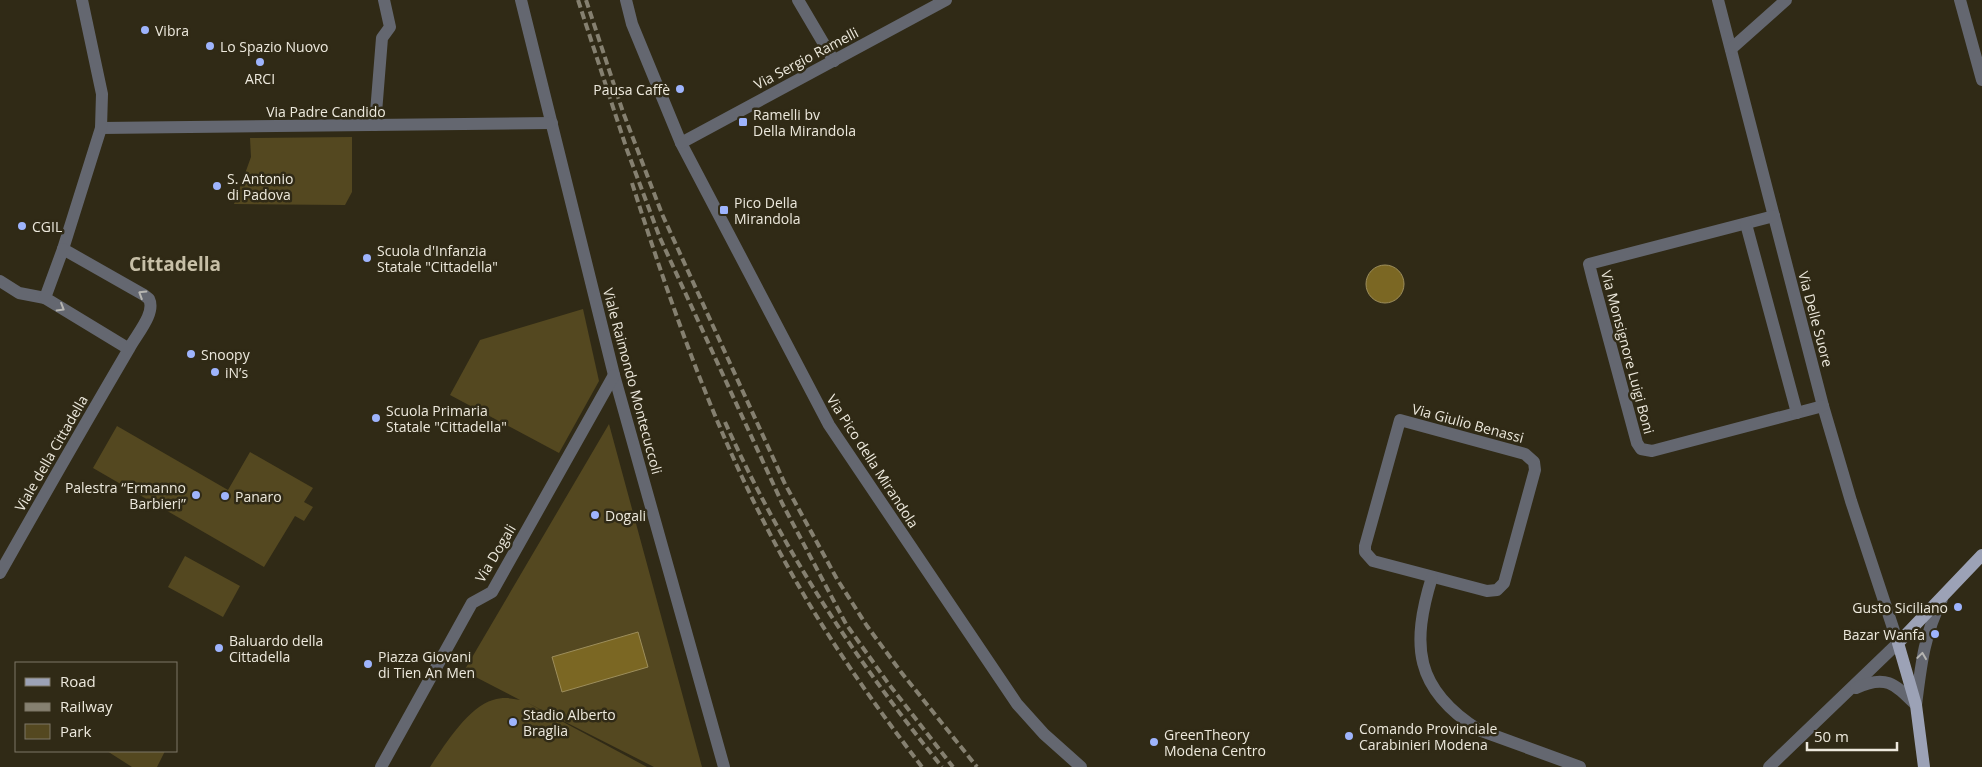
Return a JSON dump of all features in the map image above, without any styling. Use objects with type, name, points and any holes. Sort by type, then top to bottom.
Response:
[{"type":"main road","points":[[1924,767],[1916,705],[1898,642],[1982,555]]},
{"type":"street","points":[[45,298],[101,128],[102,94],[82,0]]},
{"type":"street","points":[[375,126],[382,38],[390,27],[384,0]]},
{"type":"street","name":"Viale Raimondo Montecuccoli","points":[[521,0],[614,375],[724,767]]},
{"type":"street","name":"Via Pico della Mirandola","points":[[626,0],[632,24],[681,143],[829,425],[1017,704],[1044,734],[1081,767]]},
{"type":"street","points":[[798,0],[834,61]]},
{"type":"street","name":"Via Sergio Ramelli","points":[[681,143],[946,0]]},
{"type":"street","name":"Via Delle Suore","points":[[1718,0],[1823,406],[1850,500],[1898,642]]},
{"type":"street","points":[[1731,49],[1786,0]]},
{"type":"street","points":[[1960,0],[1982,80]]},
{"type":"street","name":"Via Padre Candido","points":[[101,128],[552,123]]},
{"type":"street","name":"Via Monsignore Luigi Boni","points":[[1774,216],[1589,264],[1637,443],[1641,449],[1647,451],[1823,406]]},
{"type":"street","points":[[1746,224],[1797,413]]},
{"type":"street","name":"Viale della Cittadella","points":[[0,573],[151,310],[150,299],[62,248]]},
{"type":"street","points":[[0,281],[19,293],[45,298],[129,349]]},
{"type":"street","name":"Via Dogali","points":[[381,767],[472,604],[492,592],[614,375]]},
{"type":"street","name":"Via Giulio Benassi","points":[[1400,420],[1525,454],[1534,466],[1502,586],[1487,592],[1432,577],[1373,561],[1365,552],[1365,546],[1400,420]]},
{"type":"street","points":[[1432,577],[1422,608],[1419,640],[1426,672],[1439,696],[1464,721],[1479,730],[1580,767]]},
{"type":"street","points":[[1916,705],[1925,641],[1930,623],[1944,596]]},
{"type":"street","points":[[1769,767],[1898,642]]},
{"type":"street","points":[[1849,691],[1868,682],[1883,680],[1898,687],[1916,705]]},
{"type":"green space","points":[[352,137],[352,192],[345,205],[234,204],[251,157],[250,138]]},
{"type":"green space","points":[[583,309],[599,381],[559,453],[450,395],[480,340]]},
{"type":"green space","name":"Dogali","points":[[609,424],[702,767],[654,767],[526,702],[647,767],[430,767],[457,728],[475,710],[497,699],[520,700],[464,671]]},
{"type":"green space","name":"Panaro","points":[[117,426],[228,490],[250,452],[313,488],[304,502],[313,507],[304,521],[295,516],[264,567],[93,468]]},
{"type":"green space","points":[[185,556],[240,586],[223,617],[168,587]]},
{"type":"green space","points":[[109,752],[164,752],[157,767],[132,767]]},
{"type":"shaded area","points":[[1385,265],[1398,271],[1404,284],[1398,297],[1385,303],[1372,297],[1366,284],[1372,271]]},
{"type":"shaded area","points":[[638,632],[648,667],[562,692],[552,657]]},
{"type":"railway","points":[[578,0],[627,150],[660,238],[782,503],[846,624],[888,683],[953,767]]},
{"type":"railway","points":[[586,0],[623,112],[662,214],[785,484],[837,579],[867,626],[977,767]]},
{"type":"railway","points":[[632,183],[684,337],[724,437],[747,487],[797,583],[826,631],[872,700],[922,767]]},
{"type":"railway","points":[[725,422],[771,515],[822,602],[879,685],[942,767]]},
{"type":"place","name":"Vibra","points":[[145,30]]},
{"type":"place","name":"Lo Spazio Nuovo","points":[[210,46]]},
{"type":"place","name":"ARCI","points":[[260,62]]},
{"type":"place","name":"Pausa Caffè","points":[[680,89]]},
{"type":"place","name":"Ramelli bv Della Mirandola","points":[[743,122]]},
{"type":"place","name":"S. Antonio di Padova","points":[[217,186]]},
{"type":"place","name":"Pico Della Mirandola","points":[[724,210]]},
{"type":"place","name":"CGIL","points":[[22,226]]},
{"type":"place","name":"Scuola d'Infanzia Statale \"Cittadella\"","points":[[367,258]]},
{"type":"place","name":"Snoopy","points":[[191,354]]},
{"type":"place","name":"iN’s","points":[[215,372]]},
{"type":"place","name":"Scuola Primaria Statale \"Cittadella\"","points":[[376,418]]},
{"type":"place","name":"Palestra “Ermanno Barbieri”","points":[[196,495]]},
{"type":"place","name":"Panaro","points":[[225,496]]},
{"type":"place","name":"Dogali","points":[[595,515]]},
{"type":"place","name":"Gusto Siciliano","points":[[1958,607]]},
{"type":"place","name":"Bazar Wanfa","points":[[1935,634]]},
{"type":"place","name":"Baluardo della Cittadella","points":[[219,648]]},
{"type":"place","name":"Piazza Giovani di Tien An Men","points":[[368,664]]},
{"type":"place","name":"Stadio Alberto Braglia","points":[[513,722]]},
{"type":"place","name":"Comando Provinciale Carabinieri Modena","points":[[1349,736]]},
{"type":"place","name":"GreenTheory Modena Centro","points":[[1154,742]]},
{"type":"district","name":"Cittadella","points":[[175,264]]}]
